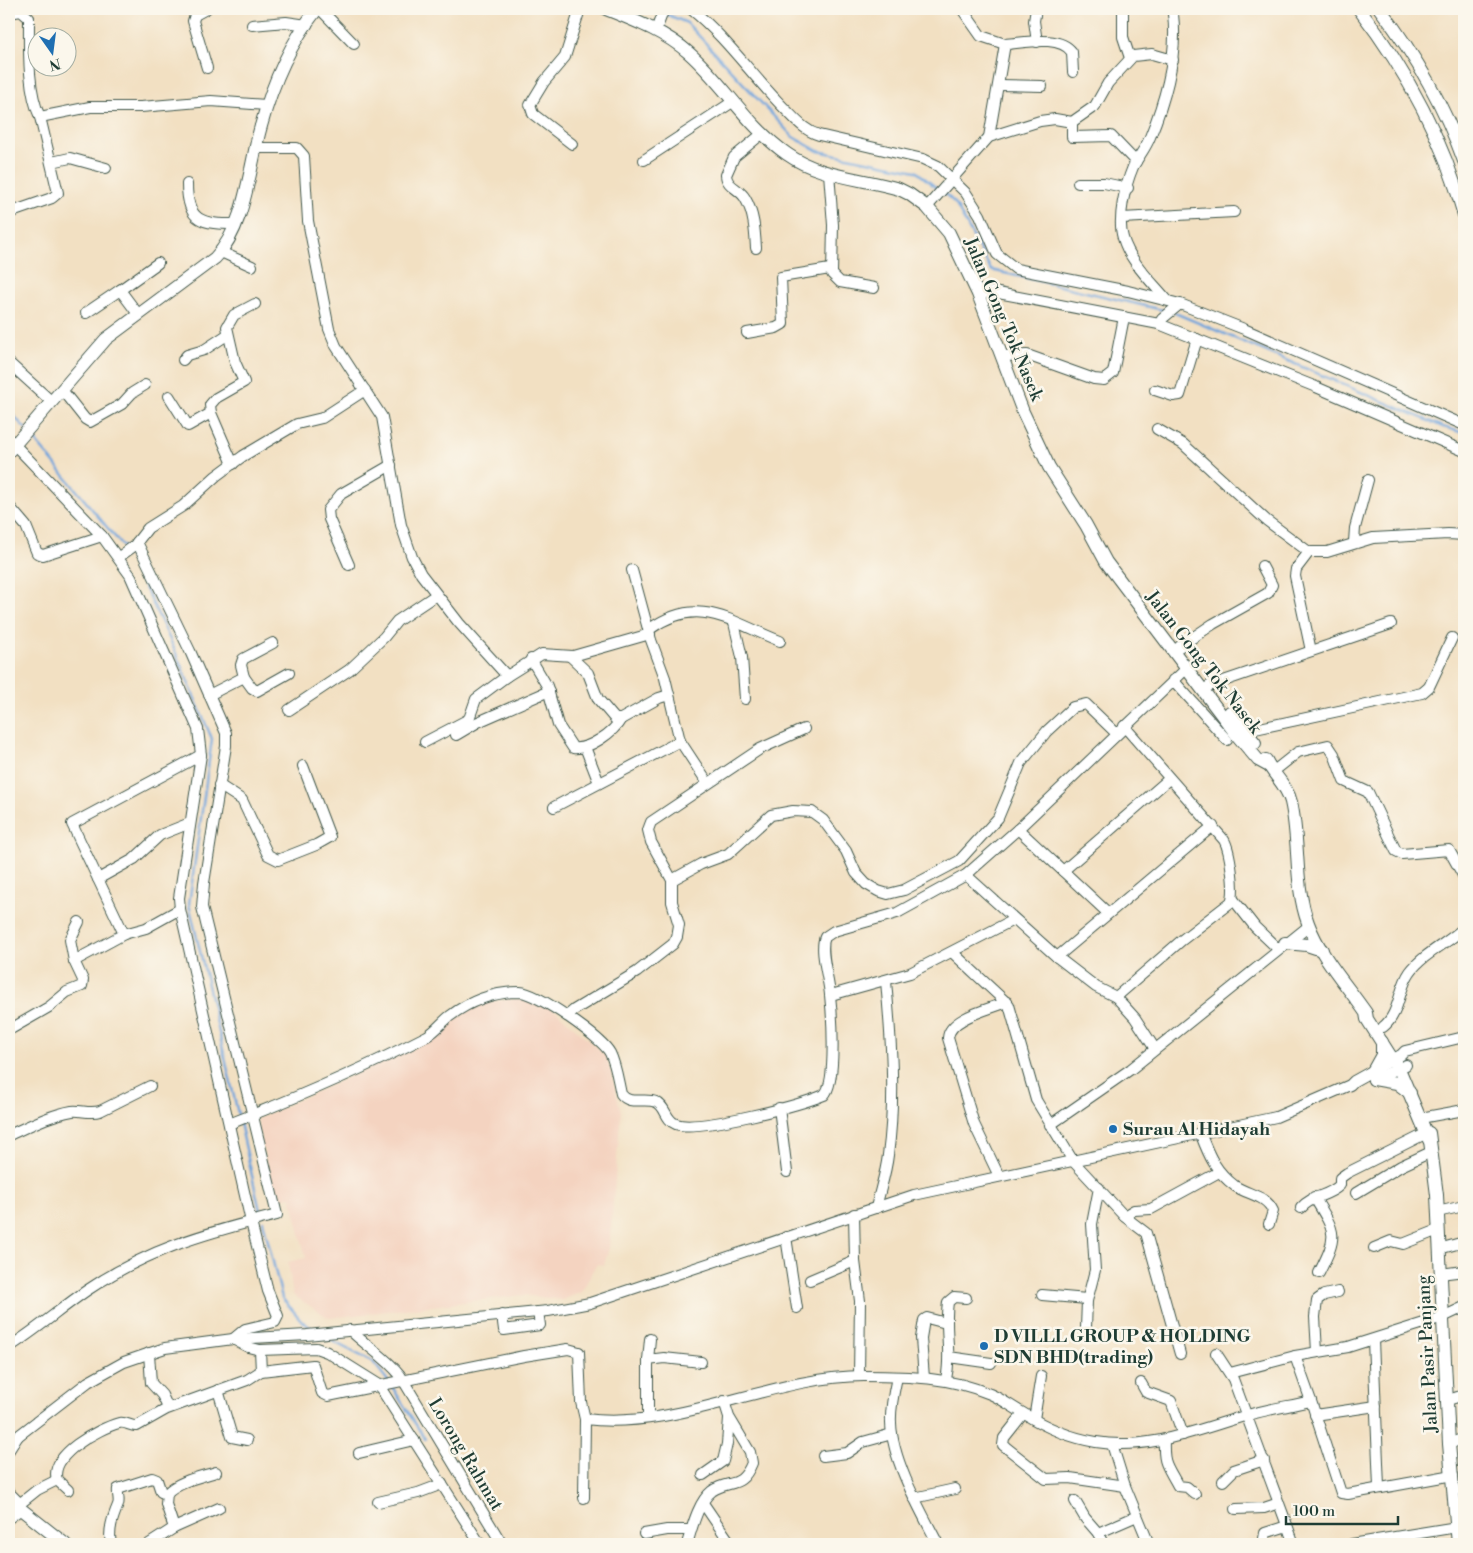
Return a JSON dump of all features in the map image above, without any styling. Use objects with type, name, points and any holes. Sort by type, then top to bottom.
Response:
[{"type":"main road","points":[[12,444],[31,427],[106,340],[221,252],[229,241],[236,224],[267,105],[285,62],[318,9]]},
{"type":"main road","name":"Jalan Gong Tok Nasek","points":[[606,9],[660,19],[672,39],[691,55],[763,133],[796,160],[829,173],[898,190],[932,203],[949,233],[978,294],[1024,412],[1049,467],[1101,550],[1106,562],[1123,586],[1192,670],[1236,735],[1258,760],[1271,768],[1286,788],[1291,802],[1300,885],[1309,926],[1322,950],[1366,1013],[1367,1019],[1382,1042],[1400,1062],[1429,1147]]},
{"type":"main road","points":[[1359,9],[1386,44],[1420,99],[1440,144],[1464,215]]},
{"type":"main road","points":[[1380,9],[1401,35],[1436,92],[1464,161]]},
{"type":"main road","name":"Jalan Gong Tok Nasek","points":[[1101,550],[1111,559],[1182,651]]},
{"type":"main road","points":[[1182,651],[1192,670]]},
{"type":"main road","name":"Jalan Gong Tok Nasek","points":[[1192,670],[1209,686],[1236,735]]},
{"type":"main road","points":[[1282,946],[1308,944],[1322,950]]},
{"type":"main road","name":"Jalan Gong Tok Nasek","points":[[1366,1013],[1373,1016],[1383,1027],[1400,1062],[1426,1118],[1429,1147]]},
{"type":"main road","points":[[1382,1042],[1380,1059],[1373,1076],[1397,1083],[1410,1093]]},
{"type":"main road","name":"Jalan Pasir Panjang","points":[[1429,1147],[1437,1212],[1449,1444],[1453,1475],[1459,1489],[1458,1544]]},
{"type":"main road","points":[[9,1494],[16,1500],[16,1506],[65,1544]]},
{"type":"street","points":[[206,9],[195,15],[193,21],[207,68]]},
{"type":"street","points":[[318,9],[354,44]]},
{"type":"street","points":[[572,144],[533,114],[530,105],[544,82],[565,58],[580,9]]},
{"type":"street","points":[[691,9],[709,25],[766,89],[809,131],[932,163],[949,182],[972,202],[997,254],[1016,269],[1174,304],[1244,329],[1464,425]]},
{"type":"street","points":[[962,9],[980,36],[1005,44],[1051,41],[1070,49],[1073,57],[1073,72]]},
{"type":"street","points":[[1036,9],[1034,21],[1037,42]]},
{"type":"street","points":[[1123,9],[1123,37],[1130,58]]},
{"type":"street","points":[[9,13],[21,11],[29,18],[30,73],[35,108],[40,117],[58,188],[56,196],[9,212]]},
{"type":"street","points":[[1173,14],[1175,40],[1173,60],[1154,126],[1136,162],[1128,188],[1122,218],[1122,236],[1129,253],[1174,304]]},
{"type":"street","points":[[252,25],[286,22],[307,25]]},
{"type":"street","points":[[990,137],[1005,44]]},
{"type":"street","points":[[932,203],[990,137],[1040,121],[1055,119],[1072,122],[1095,106],[1108,83],[1130,58],[1143,53],[1162,55],[1173,60]]},
{"type":"street","points":[[999,85],[1042,86]]},
{"type":"street","points":[[40,117],[90,107],[141,107],[211,101],[267,105]]},
{"type":"street","points":[[644,160],[734,101]]},
{"type":"street","points":[[1072,122],[1072,137],[1111,136],[1136,162]]},
{"type":"street","points":[[756,248],[754,226],[748,205],[740,192],[728,184],[726,175],[734,157],[763,133]]},
{"type":"street","points":[[255,148],[297,148],[303,153],[308,221],[327,322],[336,346],[382,418],[404,536],[421,574],[459,623],[508,676]]},
{"type":"street","points":[[52,162],[70,158],[106,168]]},
{"type":"street","points":[[829,173],[833,225],[830,269],[834,278],[840,282],[874,288]]},
{"type":"street","points":[[1078,183],[1104,183],[1128,188]]},
{"type":"street","points":[[187,184],[188,203],[195,216],[209,223],[236,224]]},
{"type":"street","points":[[1122,218],[1234,212]]},
{"type":"street","points":[[221,252],[252,266]]},
{"type":"street","points":[[86,313],[158,263]]},
{"type":"street","points":[[747,333],[776,328],[783,324],[781,277],[830,269]]},
{"type":"street","points":[[120,290],[138,314]]},
{"type":"street","points":[[978,294],[993,292],[1124,317],[1161,322],[1197,339],[1316,387],[1464,451]]},
{"type":"street","points":[[232,464],[211,413],[212,401],[244,382],[227,335],[228,324],[234,315],[254,304]]},
{"type":"street","points":[[1161,322],[1174,304]]},
{"type":"street","points":[[1003,356],[1027,355],[1094,379],[1104,380],[1113,374],[1124,317]]},
{"type":"street","points":[[183,360],[187,355],[204,350],[227,335]]},
{"type":"street","points":[[1155,390],[1173,396],[1180,395],[1197,339]]},
{"type":"street","points":[[9,363],[52,402]]},
{"type":"street","points":[[62,390],[85,419],[90,422],[122,404],[132,393],[146,385]]},
{"type":"street","points":[[120,557],[135,544],[148,528],[183,506],[232,464],[297,424],[322,418],[365,390]]},
{"type":"street","points":[[169,396],[188,426],[211,413]]},
{"type":"street","points":[[1158,429],[1184,444],[1266,520],[1309,552],[1327,552],[1354,542],[1373,538],[1448,534],[1464,535]]},
{"type":"street","points":[[12,444],[45,474],[120,557],[130,575],[194,719],[201,740],[201,755],[179,898],[180,909],[250,1222],[268,1290],[278,1319],[275,1322],[245,1329],[233,1339]]},
{"type":"street","points":[[349,565],[329,519],[328,510],[341,494],[391,464]]},
{"type":"street","points":[[1354,542],[1355,528],[1368,480]]},
{"type":"street","points":[[9,506],[22,520],[38,553],[42,555],[102,536]]},
{"type":"street","points":[[9,1347],[87,1290],[142,1258],[187,1239],[277,1215],[203,913],[204,883],[227,741],[223,725],[209,695],[135,544]]},
{"type":"street","points":[[1309,552],[1296,569],[1295,576],[1311,651]]},
{"type":"street","points":[[1182,651],[1213,624],[1268,593],[1272,585],[1262,566]]},
{"type":"street","points":[[632,570],[669,696],[680,741],[707,782]]},
{"type":"street","points":[[289,710],[349,670],[384,637],[397,621],[436,594]]},
{"type":"street","points":[[425,742],[469,719],[476,699],[531,659],[545,653],[570,656],[650,632],[665,619],[696,611],[711,612],[780,641]]},
{"type":"street","points":[[734,623],[742,657],[745,699]]},
{"type":"street","points":[[1209,686],[1391,624]]},
{"type":"street","points":[[1174,680],[1236,735],[1422,693],[1429,687],[1452,638]]},
{"type":"street","points":[[273,643],[243,659],[240,665],[244,677],[252,688],[257,691],[289,673]]},
{"type":"street","points":[[570,656],[588,673],[598,700],[609,714],[615,719],[621,720]]},
{"type":"street","points":[[531,659],[549,691],[556,720],[561,731],[573,748],[584,747],[616,727],[621,720],[659,698],[669,696]]},
{"type":"street","points":[[229,1124],[428,1035],[450,1016],[481,999],[507,993],[526,993],[548,1003],[567,1016],[609,1052],[624,1098],[659,1103],[675,1124],[696,1126],[779,1108],[821,1096],[827,1092],[832,1076],[830,995],[822,945],[825,937],[834,931],[888,916],[966,875],[1018,829],[1174,680],[1192,670]]},
{"type":"street","points":[[209,695],[244,677]]},
{"type":"street","points":[[456,735],[478,722],[549,691]]},
{"type":"street","points":[[672,880],[700,864],[728,854],[771,815],[793,811],[814,813],[823,820],[846,851],[856,873],[866,884],[884,893],[900,892],[930,875],[956,864],[989,830],[1005,806],[1022,764],[1051,725],[1073,707],[1086,704],[1120,730],[1170,779],[1213,826],[1228,847],[1233,899],[1255,927],[1282,946]]},
{"type":"street","points":[[567,1016],[622,982],[673,944],[679,932],[672,902],[672,880],[651,842],[649,825],[707,782],[760,749],[804,729]]},
{"type":"street","points":[[554,807],[680,741]]},
{"type":"street","points":[[1271,768],[1298,752],[1328,746],[1334,754],[1344,781],[1368,792],[1396,851],[1402,854],[1449,850],[1464,877]]},
{"type":"street","points":[[584,747],[599,783]]},
{"type":"street","points":[[124,934],[72,824],[201,755]]},
{"type":"street","points":[[219,785],[236,794],[242,800],[269,857],[278,860],[329,839],[331,834],[303,766]]},
{"type":"street","points":[[1063,871],[1170,779]]},
{"type":"street","points":[[216,806],[236,794]]},
{"type":"street","points":[[98,879],[134,860],[160,835],[190,823]]},
{"type":"street","points":[[1057,957],[1213,826]]},
{"type":"street","points":[[1018,829],[1108,913]]},
{"type":"street","points":[[966,875],[1013,920],[1057,957],[1096,987],[1116,997],[1135,1018],[1155,1049]]},
{"type":"street","points":[[1116,997],[1233,899]]},
{"type":"street","points":[[74,961],[124,934],[146,928],[180,909]]},
{"type":"street","points":[[830,995],[910,973],[1013,920]]},
{"type":"street","points":[[9,1030],[49,1007],[67,992],[82,986],[83,980],[74,961],[70,940],[79,922]]},
{"type":"street","points":[[1050,1125],[1131,1069],[1309,926]]},
{"type":"street","points":[[1383,1027],[1389,1022],[1399,1001],[1403,984],[1411,971],[1464,928]]},
{"type":"street","points":[[952,952],[1007,1002],[1036,1100],[1073,1161],[1124,1216],[1143,1230],[1148,1237],[1180,1354]]},
{"type":"street","points":[[876,1208],[888,1155],[890,1131],[891,1044],[886,981]]},
{"type":"street","points":[[999,1176],[974,1124],[948,1038],[950,1029],[959,1021],[1007,1002]]},
{"type":"street","points":[[9,1450],[15,1443],[13,1438],[88,1382],[109,1369],[177,1345],[538,1312],[590,1302],[935,1189],[1201,1135],[1276,1117],[1350,1086],[1354,1081],[1373,1076],[1400,1062],[1405,1051],[1464,1037]]},
{"type":"street","points":[[9,1135],[30,1124],[73,1111],[91,1113],[100,1111],[150,1086]]},
{"type":"street","points":[[779,1108],[787,1172]]},
{"type":"street","points":[[1426,1118],[1464,1110]]},
{"type":"street","points":[[1201,1135],[1211,1160],[1219,1172],[1242,1190],[1268,1202],[1273,1211],[1269,1224]]},
{"type":"street","points":[[1356,1193],[1429,1147]]},
{"type":"street","points":[[1301,1208],[1307,1200],[1340,1186],[1340,1178],[1347,1173],[1429,1147]]},
{"type":"street","points":[[1124,1216],[1134,1210],[1154,1208],[1219,1172]]},
{"type":"street","points":[[1086,1328],[1087,1299],[1094,1276],[1092,1224],[1099,1188]]},
{"type":"street","points":[[1314,1198],[1328,1221],[1333,1240],[1319,1273]]},
{"type":"street","points":[[1437,1212],[1464,1206]]},
{"type":"street","points":[[854,1214],[855,1261],[860,1301],[859,1376]]},
{"type":"street","points":[[1374,1248],[1391,1241],[1399,1244],[1408,1242],[1438,1230]]},
{"type":"street","points":[[786,1237],[797,1308]]},
{"type":"street","points":[[1439,1249],[1464,1242]]},
{"type":"street","points":[[810,1280],[855,1261]]},
{"type":"street","points":[[1440,1274],[1464,1271]]},
{"type":"street","points":[[1317,1352],[1315,1318],[1317,1300],[1324,1295],[1338,1292]]},
{"type":"street","points":[[1042,1294],[1087,1299]]},
{"type":"street","points":[[946,1380],[949,1357],[946,1323],[949,1300],[956,1297],[966,1298]]},
{"type":"street","points":[[1230,1373],[1295,1356],[1373,1340],[1443,1317],[1464,1307]]},
{"type":"street","points":[[502,1315],[504,1330],[540,1325],[538,1312]]},
{"type":"street","points":[[924,1378],[921,1338],[924,1320],[928,1318],[946,1323]]},
{"type":"street","name":"Lorong Rahmat","points":[[350,1330],[365,1346],[386,1361],[401,1381],[502,1544]]},
{"type":"street","points":[[233,1339],[248,1347],[260,1350],[310,1347],[327,1352],[380,1384],[480,1544]]},
{"type":"street","points":[[648,1417],[650,1339]]},
{"type":"street","points":[[1373,1340],[1379,1487]]},
{"type":"street","points":[[298,1347],[302,1365]]},
{"type":"street","points":[[68,1490],[57,1480],[56,1466],[61,1458],[92,1436],[119,1423],[138,1426],[168,1408],[249,1380],[261,1371],[313,1365],[316,1368],[322,1393],[325,1396],[568,1349],[579,1352],[581,1402],[585,1419],[584,1498]]},
{"type":"street","points":[[260,1350],[261,1371]]},
{"type":"street","points":[[150,1353],[151,1383],[162,1395],[168,1408]]},
{"type":"street","points":[[1216,1353],[1219,1362],[1230,1373],[1294,1544]]},
{"type":"street","points":[[1295,1356],[1341,1493],[1348,1494],[1453,1475]]},
{"type":"street","points":[[949,1357],[991,1363]]},
{"type":"street","points":[[648,1360],[664,1358],[701,1362]]},
{"type":"street","points":[[1034,1420],[1041,1376]]},
{"type":"street","points":[[585,1419],[614,1421],[648,1417],[836,1377],[924,1378],[946,1380],[992,1394],[1034,1420],[1074,1437],[1112,1444],[1164,1440],[1247,1415],[1310,1401]]},
{"type":"street","points":[[897,1377],[890,1420],[892,1434],[907,1482],[938,1544]]},
{"type":"street","points":[[1141,1383],[1146,1392],[1171,1401],[1183,1435]]},
{"type":"street","points":[[218,1390],[232,1436],[247,1440]]},
{"type":"street","points":[[1448,1400],[1464,1395]]},
{"type":"street","points":[[686,1544],[708,1495],[718,1488],[740,1481],[752,1463],[750,1452],[729,1417],[724,1401]]},
{"type":"street","points":[[1315,1415],[1376,1406]]},
{"type":"street","points":[[1023,1414],[1004,1438],[1003,1445],[1042,1478],[1070,1478],[1125,1486]]},
{"type":"street","points":[[703,1475],[723,1461],[727,1444],[729,1417]]},
{"type":"street","points":[[823,1456],[847,1453],[863,1442],[892,1434]]},
{"type":"street","points":[[1449,1444],[1464,1438]]},
{"type":"street","points":[[359,1453],[414,1440]]},
{"type":"street","points":[[1164,1440],[1163,1457],[1167,1469],[1178,1486],[1186,1487],[1195,1494]]},
{"type":"street","points":[[1112,1444],[1125,1486],[1149,1544]]},
{"type":"street","points":[[1223,1481],[1234,1470],[1264,1460]]},
{"type":"street","points":[[174,1528],[166,1504],[167,1494],[172,1488],[216,1472]]},
{"type":"street","points":[[109,1543],[114,1512],[118,1504],[118,1489],[152,1478],[156,1480],[161,1492],[167,1494]]},
{"type":"street","points":[[9,1518],[16,1506],[37,1490],[57,1480]]},
{"type":"street","points":[[378,1502],[418,1493],[442,1484]]},
{"type":"street","points":[[914,1498],[954,1489]]},
{"type":"street","points":[[1074,1501],[1085,1518],[1098,1532],[1104,1544]]},
{"type":"street","points":[[703,1503],[731,1544]]},
{"type":"street","points":[[1236,1509],[1264,1508],[1279,1503]]},
{"type":"street","points":[[149,1544],[174,1528],[219,1508]]},
{"type":"street","points":[[1098,1532],[1137,1516]]},
{"type":"street","points":[[1263,1544],[1265,1533],[1287,1526]]},
{"type":"street","points":[[1352,1544],[1457,1527]]},
{"type":"street","points":[[644,1534],[666,1530],[691,1530]]},
{"type":"shaded area","points":[[527,997],[556,1011],[607,1057],[621,1112],[609,1248],[604,1265],[596,1264],[582,1292],[562,1300],[524,1295],[329,1318],[293,1295],[288,1262],[306,1258],[291,1197],[274,1200],[257,1119],[443,1034],[455,1019],[483,1003]]},
{"type":"waterway","points":[[653,9],[661,12]]},
{"type":"waterway","points":[[666,14],[687,23],[793,137],[818,151],[916,171],[939,190]]},
{"type":"waterway","points":[[944,193],[955,203],[991,270],[1167,311]]},
{"type":"waterway","points":[[1175,313],[1443,427],[1464,433]]},
{"type":"waterway","points":[[9,411],[25,428]]},
{"type":"waterway","points":[[30,434],[125,549]]},
{"type":"waterway","points":[[129,554],[172,644],[212,739],[189,904],[239,1118]]},
{"type":"waterway","points":[[240,1123],[261,1215]]},
{"type":"waterway","points":[[263,1221],[282,1298],[302,1321],[315,1331]]},
{"type":"waterway","points":[[324,1337],[373,1362],[388,1381]]},
{"type":"waterway","points":[[391,1385],[425,1439]]},
{"type":"place","name":"Surau Al Hidayah","points":[[1113,1129]]},
{"type":"place","name":"D VILLL GROUP & HOLDING SDN BHD(trading)","points":[[984,1346]]}]
